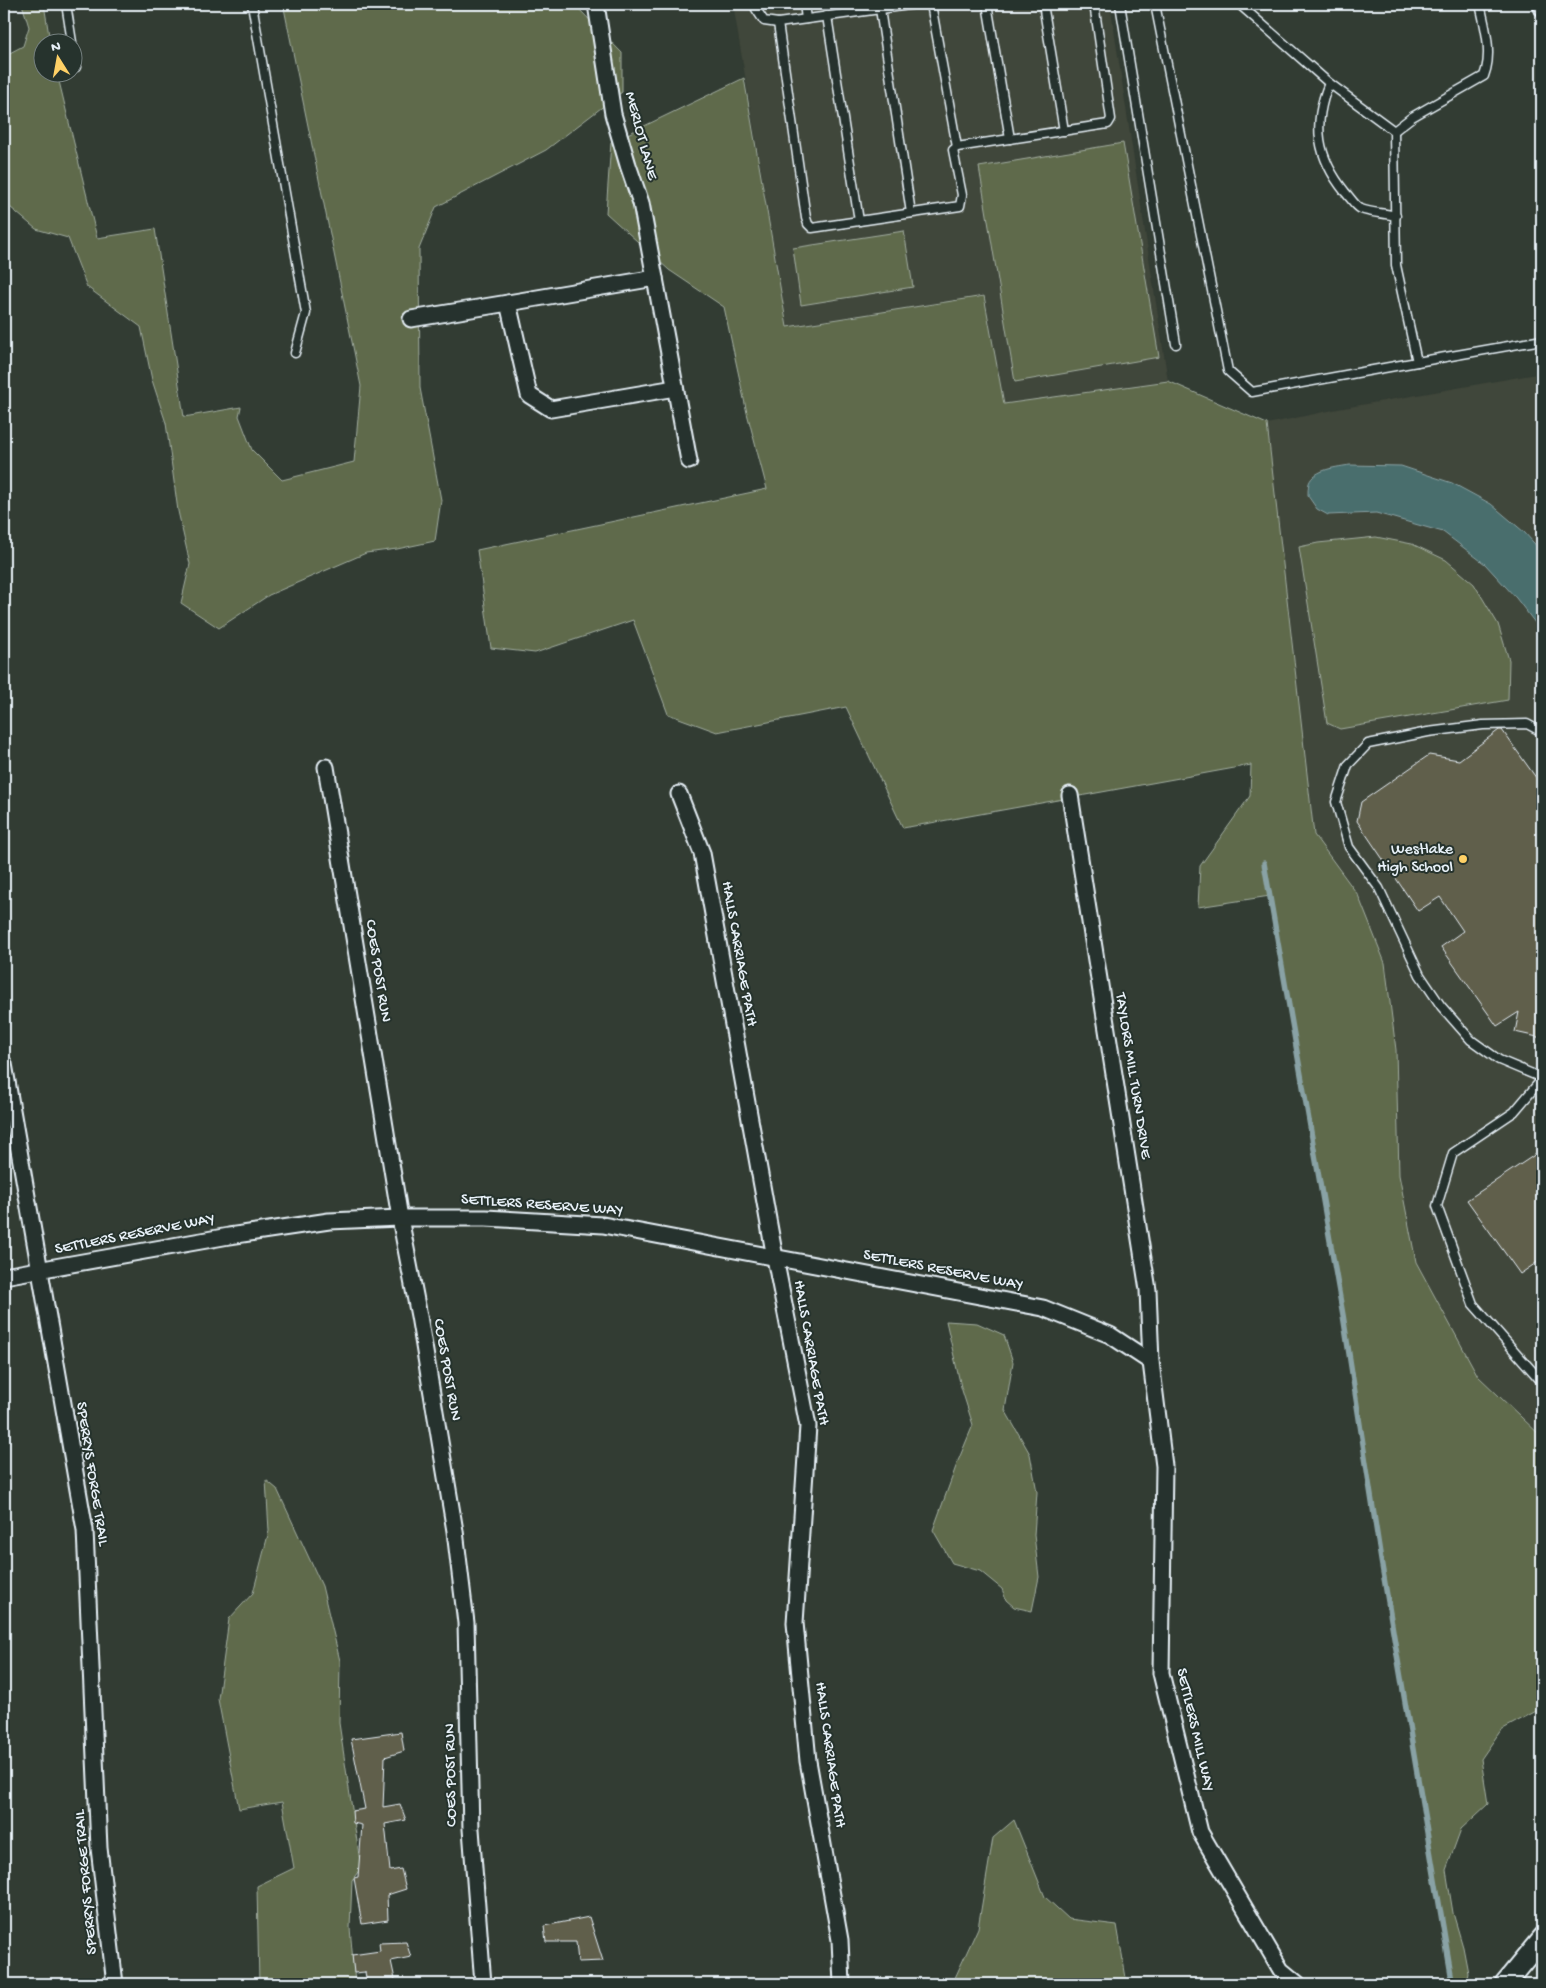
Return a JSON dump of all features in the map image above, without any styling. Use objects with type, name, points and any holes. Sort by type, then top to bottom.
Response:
[{"type":"main road","points":[[1505,1984],[1542,1939]]},
{"type":"street","name":"MERLOT LANE","points":[[596,4],[613,114],[641,203],[689,462]]},
{"type":"street","points":[[1541,4],[1542,8]]},
{"type":"street","points":[[411,319],[656,278]]},
{"type":"street","points":[[508,303],[529,394],[551,409],[675,388]]},
{"type":"street","name":"COES POST RUN","points":[[326,767],[400,1218],[419,1316],[455,1531],[465,1614],[471,1829],[483,1984]]},
{"type":"street","name":"HALLS CARRIAGE PATH","points":[[679,794],[702,852],[775,1258],[808,1426],[795,1622],[808,1761],[840,1940],[842,1984]]},
{"type":"street","name":"TAYLORS MILL TURN DRIVE","points":[[1070,795],[1148,1290],[1151,1362]]},
{"type":"street","name":"SPERRYS FORGE TRAIL","points":[[4,1064],[85,1530],[99,1848],[115,1984]]},
{"type":"street","name":"SETTLERS RESERVE WAY","points":[[4,1276],[229,1236],[329,1221],[400,1218],[486,1218],[603,1224],[1043,1308],[1110,1335],[1151,1362]]},
{"type":"street","name":"SETTLERS MILL WAY","points":[[1151,1362],[1164,1466],[1161,1673],[1200,1832],[1281,1970],[1298,1984]]},
{"type":"lane","points":[[66,4],[70,32]]},
{"type":"lane","points":[[252,4],[306,313],[295,353]]},
{"type":"lane","points":[[755,4],[764,21],[778,23],[827,16],[856,8],[880,9],[917,4]]},
{"type":"lane","points":[[804,4],[806,19]]},
{"type":"lane","points":[[931,4],[957,147]]},
{"type":"lane","points":[[987,4],[1010,139]]},
{"type":"lane","points":[[1043,4],[1064,131]]},
{"type":"lane","points":[[778,23],[808,224],[812,228],[960,206],[962,196],[953,150],[957,147],[1108,124],[1111,119],[1094,4]]},
{"type":"lane","points":[[1120,4],[1176,344]]},
{"type":"lane","points":[[1155,4],[1228,372],[1252,392],[1542,340]]},
{"type":"lane","points":[[1239,4],[1329,83],[1394,131]]},
{"type":"lane","points":[[1394,131],[1412,117],[1484,76],[1488,67],[1489,49],[1480,4]]},
{"type":"lane","points":[[880,9],[911,213]]},
{"type":"lane","points":[[827,16],[859,221]]},
{"type":"lane","points":[[1329,83],[1321,103],[1318,129],[1323,157],[1338,183],[1359,208],[1396,216]]},
{"type":"lane","points":[[1394,131],[1396,265],[1417,362]]},
{"type":"lane","points":[[1542,732],[1527,724],[1483,724],[1428,732],[1368,744],[1348,765],[1336,802],[1350,847],[1378,888],[1420,975],[1458,1026],[1472,1040],[1499,1060],[1542,1078],[1514,1112],[1453,1152],[1436,1206],[1473,1304],[1542,1382]]},
{"type":"shaded area","points":[[733,4],[1110,4],[1168,381],[1004,405],[984,296],[787,327]]},
{"type":"shaded area","points":[[1542,373],[1542,1437],[1478,1376],[1416,1262],[1399,1175],[1396,1050],[1358,895],[1314,835],[1267,424],[1338,409]]},
{"type":"green space","points":[[22,4],[44,4],[48,32],[32,32],[32,82],[59,82],[97,238],[155,229],[184,417],[241,407],[239,416],[252,450],[282,480],[354,462],[361,386],[284,8],[287,4],[562,4],[577,7],[622,53],[622,92],[546,150],[436,207],[419,249],[420,388],[441,500],[435,541],[366,553],[269,595],[219,628],[181,603],[190,564],[178,511],[166,423],[152,380],[141,327],[87,287],[68,238],[36,229],[4,202],[4,56],[23,46],[29,27]]},
{"type":"green space","points":[[744,78],[787,327],[984,296],[1004,404],[1168,381],[1267,424],[1314,835],[1358,895],[1385,963],[1396,1050],[1399,1175],[1416,1262],[1478,1376],[1542,1437],[1542,1708],[1501,1730],[1481,1759],[1488,1804],[1461,1829],[1446,1870],[1453,1913],[1468,1973],[1466,1984],[1456,1984],[1452,1980],[1381,1560],[1343,1315],[1270,896],[1198,907],[1200,866],[1250,796],[1251,765],[903,828],[846,707],[717,732],[668,714],[633,620],[535,653],[491,648],[477,550],[767,489],[747,413],[724,307],[669,270],[606,213],[611,142]]},
{"type":"green space","points":[[1123,143],[1159,357],[1015,382],[979,167]]},
{"type":"green space","points":[[904,231],[913,287],[801,305],[793,248]]},
{"type":"green space","points":[[1376,537],[1412,544],[1446,560],[1474,584],[1498,624],[1509,660],[1508,700],[1340,729],[1327,723],[1299,547],[1318,543]]},
{"type":"green space","points":[[946,1321],[977,1323],[1004,1335],[1013,1362],[1005,1410],[1030,1454],[1037,1492],[1034,1535],[1039,1577],[1032,1611],[1014,1607],[1006,1600],[1002,1589],[980,1571],[952,1563],[933,1530],[973,1425],[961,1387]]},
{"type":"green space","points":[[266,1480],[277,1489],[322,1586],[340,1661],[339,1723],[361,1868],[352,1880],[350,1928],[355,1984],[259,1984],[257,1886],[294,1868],[282,1802],[239,1809],[218,1699],[229,1619],[253,1593],[269,1531]]},
{"type":"green space","points":[[1014,1820],[1045,1897],[1069,1919],[1117,1925],[1127,1984],[954,1984],[954,1980],[978,1928],[993,1838]]},
{"type":"water","points":[[1350,465],[1401,466],[1452,483],[1491,504],[1524,532],[1542,552],[1542,629],[1539,628],[1516,598],[1485,564],[1443,532],[1376,513],[1328,515],[1317,509],[1308,496],[1309,483],[1312,478],[1321,472]]},
{"type":"building","name":"Westlake High School","points":[[1499,730],[1502,730],[1542,786],[1542,1038],[1515,1032],[1519,1012],[1497,1026],[1441,947],[1463,931],[1440,897],[1418,911],[1357,821],[1361,802],[1429,755],[1459,760]]},
{"type":"building","points":[[1542,1150],[1542,1259],[1520,1274],[1467,1200]]},
{"type":"building","points":[[401,1732],[404,1751],[385,1757],[383,1807],[400,1804],[406,1820],[385,1824],[390,1871],[401,1869],[406,1889],[387,1895],[388,1920],[362,1924],[354,1878],[358,1877],[362,1825],[353,1823],[352,1811],[365,1809],[351,1739]]},
{"type":"building","points":[[589,1917],[603,1961],[578,1962],[576,1942],[546,1942],[544,1926]]},
{"type":"building","points":[[406,1942],[411,1957],[391,1961],[396,1984],[367,1984],[365,1972],[354,1973],[352,1955],[380,1951],[379,1943]]},
{"type":"waterway","points":[[1264,863],[1343,1315],[1381,1560],[1452,1980]]},
{"type":"place","name":"Westlake High School","points":[[1463,859]]}]
